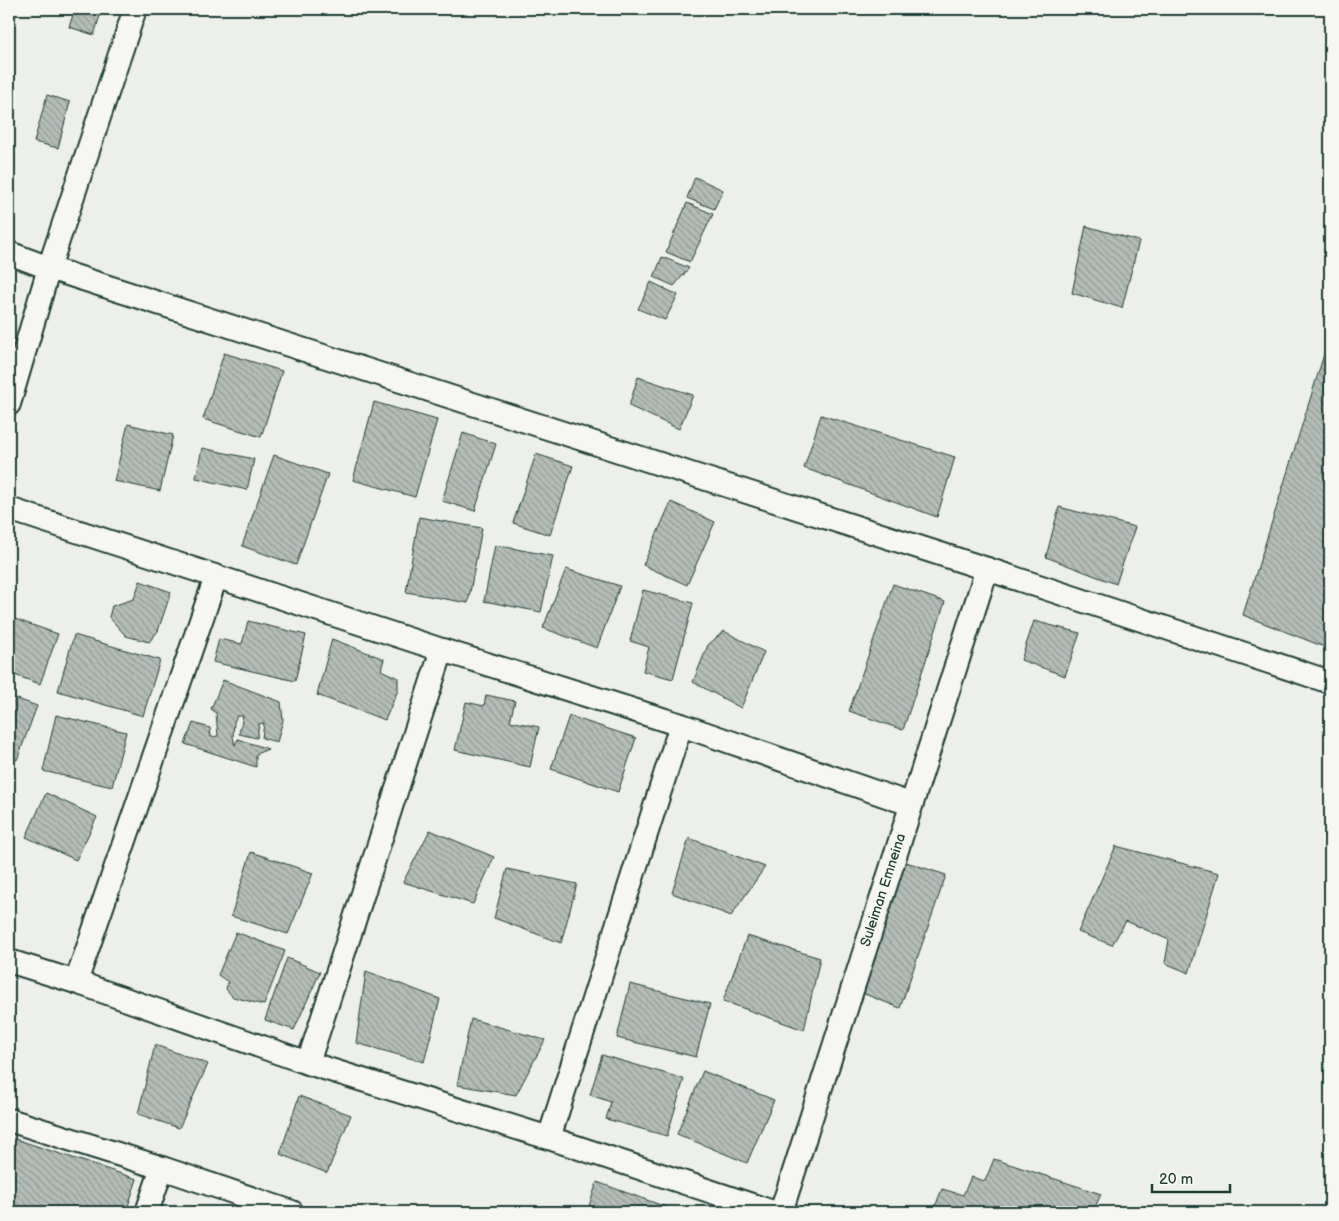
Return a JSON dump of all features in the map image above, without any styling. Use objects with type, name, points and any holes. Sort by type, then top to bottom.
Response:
[{"type":"street","points":[[9,404],[49,268],[135,9]]},
{"type":"street","points":[[9,253],[49,268],[987,569],[1330,682]]},
{"type":"street","points":[[9,509],[442,650],[681,725],[910,804]]},
{"type":"street","name":"Suleiman Emneina","points":[[781,1212],[910,804],[987,569]]},
{"type":"street","points":[[76,982],[216,577]]},
{"type":"street","points":[[308,1064],[442,650]]},
{"type":"street","points":[[549,1138],[681,725]]},
{"type":"street","points":[[9,960],[308,1064],[549,1138],[772,1212]]},
{"type":"street","points":[[9,1120],[162,1168],[292,1212]]},
{"type":"street","points":[[147,1212],[162,1168]]},
{"type":"building","points":[[75,9],[102,9],[94,35],[69,27]]},
{"type":"building","points":[[47,95],[70,102],[58,148],[34,142]]},
{"type":"building","points":[[695,177],[723,190],[714,209],[687,198]]},
{"type":"building","points":[[687,203],[713,214],[690,262],[666,252]]},
{"type":"building","points":[[1086,226],[1139,241],[1122,308],[1072,293]]},
{"type":"building","points":[[662,257],[689,268],[674,286],[654,277]]},
{"type":"building","points":[[651,282],[678,295],[665,320],[638,309]]},
{"type":"building","points":[[1330,335],[1330,637],[1327,648],[1243,615]]},
{"type":"building","points":[[224,353],[282,371],[261,437],[203,419]]},
{"type":"building","points":[[638,377],[693,395],[679,429],[629,406]]},
{"type":"building","points":[[374,402],[437,420],[415,497],[353,480]]},
{"type":"building","points":[[821,415],[955,457],[937,517],[804,468]]},
{"type":"building","points":[[128,424],[173,435],[160,491],[114,481]]},
{"type":"building","points":[[463,433],[496,444],[475,511],[442,501]]},
{"type":"building","points":[[202,448],[254,459],[247,490],[196,478]]},
{"type":"building","points":[[536,454],[573,466],[550,535],[513,523]]},
{"type":"building","points":[[274,455],[328,474],[296,565],[242,546]]},
{"type":"building","points":[[671,502],[715,522],[687,585],[643,565]]},
{"type":"building","points":[[1059,507],[1135,527],[1116,584],[1046,557]]},
{"type":"building","points":[[419,517],[482,528],[468,603],[406,592]]},
{"type":"building","points":[[495,545],[553,556],[541,612],[484,601]]},
{"type":"building","points":[[566,569],[620,586],[597,648],[543,628]]},
{"type":"building","points":[[140,581],[171,592],[158,631],[149,642],[126,636],[109,617],[112,606],[134,599]]},
{"type":"building","points":[[893,584],[945,602],[903,730],[849,711]]},
{"type":"building","points":[[643,590],[693,603],[673,679],[643,671],[649,647],[630,641]]},
{"type":"building","points":[[9,617],[58,634],[40,684],[9,673]]},
{"type":"building","points":[[248,621],[306,635],[295,681],[213,662],[219,639],[242,644]]},
{"type":"building","points":[[1034,621],[1080,633],[1065,676],[1021,660]]},
{"type":"building","points":[[724,631],[764,652],[741,708],[693,682],[708,645]]},
{"type":"building","points":[[74,635],[160,660],[143,716],[58,691]]},
{"type":"building","points":[[332,639],[384,659],[381,670],[398,678],[398,690],[385,720],[317,695]]},
{"type":"building","points":[[223,680],[281,702],[283,720],[277,742],[262,738],[264,723],[259,724],[257,738],[239,734],[243,716],[237,716],[234,722],[233,737],[235,745],[238,739],[268,749],[256,754],[256,767],[185,744],[193,723],[210,728],[211,737],[218,736],[216,713],[211,709]]},
{"type":"building","points":[[486,695],[515,701],[510,721],[539,727],[530,767],[455,750],[466,702],[484,706]]},
{"type":"building","points":[[9,696],[37,706],[17,760],[9,757]]},
{"type":"building","points":[[56,715],[126,732],[112,787],[43,771]]},
{"type":"building","points":[[569,716],[636,738],[618,792],[551,769]]},
{"type":"building","points":[[46,793],[97,817],[76,860],[26,837]]},
{"type":"building","points":[[430,830],[494,857],[473,904],[403,882]]},
{"type":"building","points":[[689,838],[765,867],[731,916],[672,893]]},
{"type":"building","points":[[1116,846],[1219,873],[1189,973],[1165,963],[1169,940],[1126,921],[1112,945],[1078,932]]},
{"type":"building","points":[[251,852],[313,873],[288,934],[231,916]]},
{"type":"building","points":[[894,858],[946,875],[900,1008],[852,989]]},
{"type":"building","points":[[507,869],[577,884],[561,943],[494,918]]},
{"type":"building","points":[[236,932],[285,951],[264,1005],[233,997],[226,989],[228,982],[218,975]]},
{"type":"building","points":[[747,936],[820,958],[804,1030],[723,1001]]},
{"type":"building","points":[[287,958],[320,972],[294,1030],[265,1020]]},
{"type":"building","points":[[366,971],[440,999],[424,1062],[356,1043]]},
{"type":"building","points":[[630,984],[710,1004],[696,1057],[617,1038]]},
{"type":"building","points":[[471,1019],[545,1040],[516,1095],[457,1085]]},
{"type":"building","points":[[155,1045],[208,1064],[179,1128],[138,1114]]},
{"type":"building","points":[[602,1055],[684,1079],[667,1136],[606,1119],[611,1102],[590,1095]]},
{"type":"building","points":[[703,1071],[774,1100],[747,1163],[677,1134]]},
{"type":"building","points":[[299,1096],[351,1115],[327,1173],[280,1154]]},
{"type":"building","points":[[9,1137],[137,1179],[126,1212],[9,1212]]},
{"type":"building","points":[[994,1159],[1101,1194],[1093,1212],[933,1212],[942,1189],[963,1195],[971,1177],[985,1181]]},
{"type":"building","points":[[597,1182],[680,1212],[587,1212]]}]
